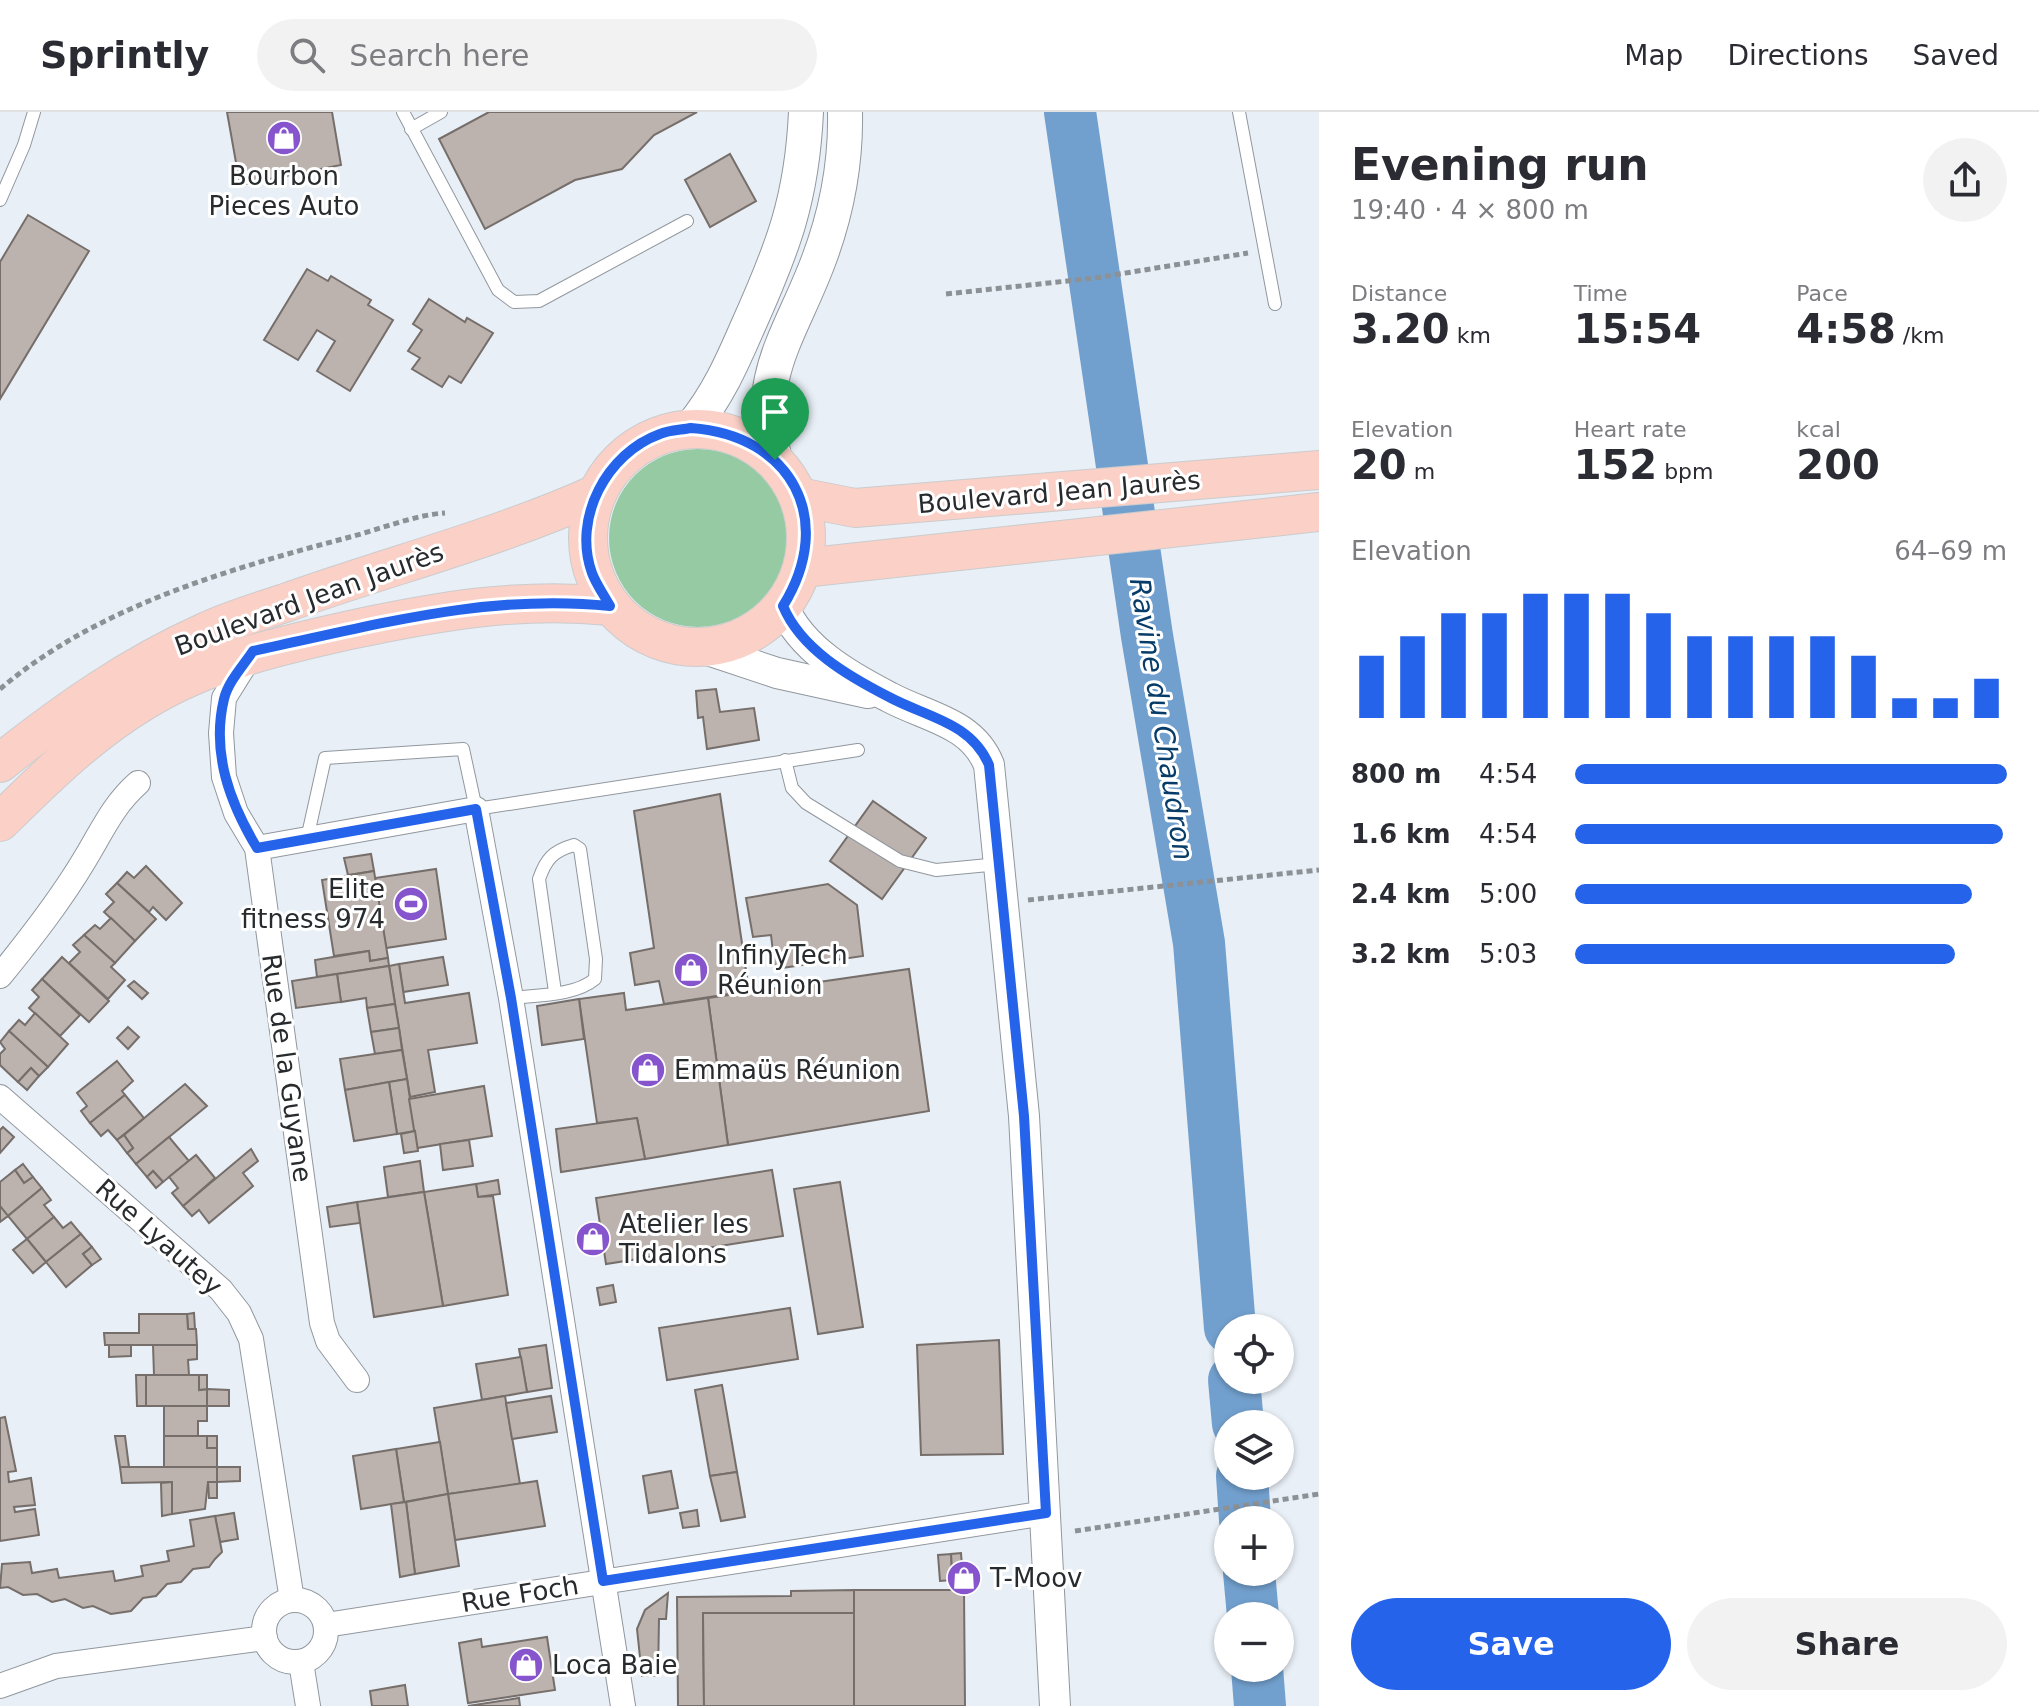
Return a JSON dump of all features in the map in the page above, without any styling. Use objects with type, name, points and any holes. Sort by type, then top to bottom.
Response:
[{"type":"main road","points":[[691,428],[723,382],[784,246],[802,167],[806,112]]},
{"type":"main road","points":[[775,460],[750,441],[722,430],[691,428],[661,433],[634,447],[612,468],[596,494],[586,532],[591,571],[610,606],[628,625],[651,638],[676,646],[702,648],[733,641],[760,627],[783,606],[803,568],[807,532],[799,497],[775,460],[766,427],[767,399],[773,367],[819,261],[834,212],[845,138],[845,112]]},
{"type":"main road","name":"Boulevard Jean Jaurès","points":[[799,497],[855,508],[1312,471]]},
{"type":"main road","name":"Boulevard Jean Jaurès","points":[[0,763],[64,712],[129,670],[206,631],[439,550],[540,519],[596,494]]},
{"type":"main road","name":"Boulevard Jean Jaurès","points":[[803,568],[1314,512]]},
{"type":"main road","name":"Boulevard Jean Jaurès","points":[[0,822],[86,740],[146,700],[253,651],[444,610],[548,600],[610,606]]},
{"type":"street","points":[[783,606],[792,626],[805,642],[890,698]]},
{"type":"street","points":[[702,648],[777,673],[890,698],[954,725],[979,746],[989,765],[1024,1116],[1055,1706]]},
{"type":"street","points":[[253,651],[224,698],[221,733],[224,777],[236,813],[257,848],[476,809],[511,998],[623,1706]]},
{"type":"street","points":[[0,976],[42,925],[86,858],[106,818],[138,783]]},
{"type":"street","name":"Rue de la Guyane","points":[[257,848],[322,1323],[328,1341],[357,1380]]},
{"type":"street","name":"Rue Lyautey","points":[[0,1097],[221,1290],[239,1313],[251,1339],[292,1600]]},
{"type":"street","name":"Rue Foch","points":[[326,1625],[603,1581],[1046,1524]]},
{"type":"street","points":[[292,1600],[314,1606],[326,1625],[321,1648],[301,1662],[278,1658],[265,1638],[270,1613],[292,1600]]},
{"type":"street","points":[[0,1686],[56,1666],[265,1638]]},
{"type":"street","points":[[301,1662],[308,1706]]},
{"type":"lane","points":[[0,200],[24,145],[34,112]]},
{"type":"lane","points":[[403,112],[498,290],[514,302],[539,301],[687,221]]},
{"type":"lane","points":[[411,129],[441,112]]},
{"type":"lane","points":[[1239,112],[1275,304]]},
{"type":"lane","points":[[307,839],[325,758],[463,749],[476,809],[858,750]]},
{"type":"lane","points":[[785,760],[792,788],[806,803],[900,861],[936,870],[1000,864]]},
{"type":"lane","points":[[511,998],[555,992],[585,987],[595,979],[596,959],[580,849],[574,845],[558,850],[545,862],[539,879],[555,992]]},
{"type":"path","points":[[946,294],[1095,278],[1265,250]]},
{"type":"path","points":[[0,689],[60,647],[123,613],[193,584],[298,551],[448,513]]},
{"type":"path","points":[[1003,903],[1319,870]]},
{"type":"path","points":[[1046,1524],[1319,1494]]},
{"type":"green space","points":[[698,449],[732,456],[761,475],[780,504],[787,538],[780,572],[761,601],[732,620],[698,627],[664,620],[635,601],[616,572],[609,538],[616,504],[635,475],[664,456]]},
{"type":"building","name":"Bourbon Pieces Auto","points":[[227,112],[332,112],[341,165],[240,185]]},
{"type":"building","points":[[489,112],[697,112],[654,135],[622,169],[575,180],[485,229],[439,139]]},
{"type":"building","points":[[730,154],[756,201],[710,227],[685,180]]},
{"type":"building","points":[[28,215],[89,251],[0,399],[0,262]]},
{"type":"building","points":[[307,269],[328,281],[331,276],[371,300],[368,305],[393,320],[350,391],[317,371],[335,341],[317,330],[298,360],[264,340]]},
{"type":"building","points":[[429,299],[465,322],[467,318],[493,333],[461,383],[449,376],[442,387],[412,369],[420,358],[408,351],[422,330],[413,324]]},
{"type":"building","points":[[716,689],[720,712],[754,708],[759,740],[707,749],[703,717],[698,718],[696,691]]},
{"type":"building","points":[[720,794],[749,991],[664,1004],[659,981],[635,985],[630,953],[654,948],[634,811]]},
{"type":"building","points":[[873,801],[926,838],[882,899],[830,861]]},
{"type":"building","points":[[371,854],[374,871],[348,875],[344,858]]},
{"type":"building","points":[[146,866],[182,903],[166,920],[153,907],[149,912],[117,883],[127,872],[134,878]]},
{"type":"building","points":[[436,869],[446,939],[386,948],[375,878]]},
{"type":"building","points":[[374,871],[388,958],[370,961],[369,951],[334,956],[322,880]]},
{"type":"building","points":[[117,883],[156,919],[135,941],[104,912],[114,902],[106,894]]},
{"type":"building","points":[[828,884],[857,905],[863,956],[775,969],[771,935],[753,937],[746,898]]},
{"type":"building","points":[[111,918],[135,941],[115,963],[84,935],[95,925],[100,929]]},
{"type":"building","points":[[84,935],[115,963],[111,967],[125,980],[108,999],[69,963],[80,952],[73,945]]},
{"type":"building","points":[[369,951],[370,961],[388,958],[389,966],[317,977],[315,960]]},
{"type":"building","points":[[62,957],[109,1001],[89,1022],[42,979]]},
{"type":"building","points":[[443,957],[448,985],[403,992],[399,964]]},
{"type":"building","points":[[399,964],[405,1003],[469,993],[477,1043],[428,1050],[435,1092],[410,1097],[389,966]]},
{"type":"building","points":[[389,966],[395,1004],[367,1008],[366,998],[341,1002],[337,974]]},
{"type":"building","points":[[909,969],[929,1111],[728,1145],[708,998]]},
{"type":"building","points":[[337,974],[341,1002],[296,1008],[292,981]]},
{"type":"building","points":[[42,979],[80,1015],[60,1036],[29,1008],[39,997],[32,990]]},
{"type":"building","points":[[134,981],[148,993],[142,999],[128,986]]},
{"type":"building","points":[[624,993],[626,1010],[708,998],[728,1145],[645,1159],[637,1118],[597,1123],[579,999]]},
{"type":"building","points":[[579,999],[584,1039],[542,1045],[537,1006]]},
{"type":"building","points":[[395,1004],[399,1028],[371,1032],[367,1008]]},
{"type":"building","points":[[35,1013],[68,1044],[48,1067],[9,1031],[19,1020],[25,1025]]},
{"type":"building","points":[[128,1027],[139,1037],[128,1049],[117,1038]]},
{"type":"building","points":[[399,1028],[402,1050],[375,1054],[371,1032]]},
{"type":"building","points":[[9,1031],[48,1067],[39,1076],[31,1068],[18,1082],[0,1065],[0,1054],[5,1049],[0,1042]]},
{"type":"building","points":[[402,1050],[407,1079],[345,1090],[340,1059]]},
{"type":"building","points":[[117,1061],[133,1081],[122,1091],[125,1095],[90,1123],[81,1111],[87,1106],[77,1093]]},
{"type":"building","points":[[31,1068],[39,1076],[27,1090],[18,1082]]},
{"type":"building","points":[[407,1079],[415,1131],[397,1134],[389,1082]]},
{"type":"building","points":[[389,1082],[397,1134],[354,1141],[345,1090]]},
{"type":"building","points":[[185,1084],[207,1106],[136,1164],[127,1153],[133,1148],[124,1135]]},
{"type":"building","points":[[484,1086],[492,1136],[417,1148],[409,1099]]},
{"type":"building","points":[[125,1095],[144,1118],[117,1140],[108,1130],[101,1136],[90,1123]]},
{"type":"building","points":[[637,1118],[645,1159],[561,1172],[556,1129]]},
{"type":"building","points":[[3,1127],[14,1137],[0,1153],[0,1130]]},
{"type":"building","points":[[415,1131],[418,1151],[404,1153],[401,1134]]},
{"type":"building","points":[[124,1135],[133,1148],[127,1153],[117,1140]]},
{"type":"building","points":[[169,1137],[189,1161],[163,1182],[153,1171],[147,1177],[136,1164]]},
{"type":"building","points":[[469,1140],[473,1166],[443,1170],[440,1144]]},
{"type":"building","points":[[251,1149],[258,1161],[243,1173],[253,1186],[209,1223],[199,1210],[192,1216],[183,1206]]},
{"type":"building","points":[[196,1155],[215,1178],[183,1206],[172,1193],[178,1188],[169,1177]]},
{"type":"building","points":[[420,1161],[424,1192],[388,1197],[384,1167]]},
{"type":"building","points":[[23,1164],[33,1177],[24,1183],[15,1170]]},
{"type":"building","points":[[15,1170],[24,1183],[33,1177],[42,1188],[8,1216],[0,1206],[0,1182]]},
{"type":"building","points":[[772,1170],[783,1236],[606,1264],[596,1198]]},
{"type":"building","points":[[153,1171],[163,1182],[156,1188],[147,1177]]},
{"type":"building","points":[[498,1180],[500,1194],[478,1197],[476,1184]]},
{"type":"building","points":[[840,1182],[863,1327],[818,1334],[794,1189]]},
{"type":"building","points":[[476,1184],[478,1197],[493,1196],[508,1295],[443,1306],[424,1192]]},
{"type":"building","points":[[42,1188],[51,1200],[44,1205],[54,1217],[27,1239],[8,1216]]},
{"type":"building","points":[[424,1192],[443,1306],[374,1317],[357,1202]]},
{"type":"building","points":[[357,1202],[360,1223],[330,1227],[327,1207]]},
{"type":"building","points":[[0,1206],[8,1216],[0,1222]]},
{"type":"building","points":[[54,1217],[63,1228],[71,1222],[81,1234],[46,1262],[27,1239]]},
{"type":"building","points":[[81,1234],[92,1247],[83,1254],[92,1265],[66,1287],[46,1262]]},
{"type":"building","points":[[27,1239],[46,1262],[33,1273],[13,1250]]},
{"type":"building","points":[[92,1247],[101,1259],[92,1265],[83,1254]]},
{"type":"building","points":[[613,1285],[616,1302],[600,1305],[597,1288]]},
{"type":"building","points":[[790,1308],[798,1359],[667,1380],[659,1328]]},
{"type":"building","points":[[194,1313],[195,1329],[188,1329],[187,1314]]},
{"type":"building","points":[[139,1314],[187,1314],[188,1329],[196,1329],[197,1345],[105,1345],[104,1333],[139,1333]]},
{"type":"building","points":[[999,1340],[1003,1454],[921,1455],[917,1345]]},
{"type":"building","points":[[109,1345],[131,1345],[131,1356],[109,1357]]},
{"type":"building","points":[[153,1345],[197,1345],[197,1359],[188,1360],[189,1375],[154,1375]]},
{"type":"building","points":[[546,1345],[552,1388],[527,1392],[519,1349]]},
{"type":"building","points":[[521,1357],[527,1392],[482,1400],[476,1364]]},
{"type":"building","points":[[136,1375],[146,1375],[146,1406],[137,1406]]},
{"type":"building","points":[[146,1375],[199,1375],[199,1390],[207,1389],[207,1406],[146,1406]]},
{"type":"building","points":[[199,1375],[207,1375],[207,1389],[199,1390]]},
{"type":"building","points":[[722,1385],[737,1472],[710,1476],[695,1390]]},
{"type":"building","points":[[207,1389],[229,1390],[229,1406],[207,1406]]},
{"type":"building","points":[[505,1396],[520,1484],[448,1494],[434,1408]]},
{"type":"building","points":[[551,1396],[557,1432],[512,1439],[506,1403]]},
{"type":"building","points":[[164,1406],[207,1406],[207,1421],[198,1421],[198,1436],[164,1436]]},
{"type":"building","points":[[5,1417],[16,1471],[8,1472],[9,1482],[31,1478],[35,1505],[14,1507],[15,1512],[35,1509],[39,1535],[0,1541],[0,1418]]},
{"type":"building","points":[[115,1436],[125,1436],[129,1467],[120,1467]]},
{"type":"building","points":[[164,1436],[207,1436],[207,1448],[217,1448],[217,1467],[164,1467]]},
{"type":"building","points":[[207,1436],[217,1436],[217,1448],[207,1448]]},
{"type":"building","points":[[440,1442],[448,1494],[404,1502],[396,1449]]},
{"type":"building","points":[[396,1449],[404,1502],[361,1509],[353,1456]]},
{"type":"building","points":[[120,1467],[217,1467],[217,1482],[208,1482],[205,1509],[172,1514],[172,1482],[122,1483]]},
{"type":"building","points":[[217,1467],[240,1467],[240,1481],[217,1482]]},
{"type":"building","points":[[671,1471],[678,1508],[649,1513],[643,1476]]},
{"type":"building","points":[[737,1472],[745,1517],[721,1521],[710,1476]]},
{"type":"building","points":[[537,1481],[545,1526],[455,1540],[448,1494]]},
{"type":"building","points":[[172,1482],[172,1514],[162,1516],[161,1483]]},
{"type":"building","points":[[208,1482],[217,1482],[217,1498],[209,1498]]},
{"type":"building","points":[[448,1494],[459,1566],[415,1574],[406,1502]]},
{"type":"building","points":[[406,1502],[415,1574],[400,1577],[391,1504]]},
{"type":"building","points":[[697,1510],[699,1526],[683,1528],[680,1513]]},
{"type":"building","points":[[234,1513],[238,1539],[220,1542],[215,1516]]},
{"type":"building","points":[[215,1516],[222,1552],[209,1567],[193,1569],[181,1582],[167,1584],[156,1596],[143,1598],[131,1611],[111,1614],[93,1606],[83,1608],[65,1599],[52,1602],[37,1594],[23,1595],[8,1587],[0,1588],[2,1564],[30,1562],[32,1573],[57,1569],[59,1578],[113,1571],[115,1581],[143,1576],[141,1566],[169,1561],[167,1551],[194,1546],[190,1520]]},
{"type":"building","points":[[961,1553],[963,1580],[952,1580],[951,1554]]},
{"type":"building","points":[[951,1554],[952,1580],[940,1581],[938,1555]]},
{"type":"building","points":[[854,1590],[964,1590],[965,1706],[854,1706]]},
{"type":"building","points":[[854,1590],[854,1613],[703,1613],[704,1706],[678,1706],[677,1597],[791,1596],[791,1591]]},
{"type":"building","points":[[668,1593],[666,1619],[659,1619],[658,1676],[642,1676],[637,1629],[645,1610]]},
{"type":"building","points":[[703,1613],[854,1613],[854,1706],[704,1706]]},
{"type":"building","points":[[547,1637],[555,1690],[468,1703],[459,1643],[481,1639],[482,1647]]},
{"type":"building","points":[[405,1685],[408,1706],[372,1706],[370,1691]]},
{"type":"building","points":[[519,1698],[520,1706],[468,1706]]},
{"type":"waterway","name":"Ravine du Chaudron","points":[[1070,112],[1147,636],[1199,943],[1229,1314]]},
{"type":"waterway","name":"Ravine du Chaudron","points":[[1235,1394],[1237,1410]]},
{"type":"waterway","name":"Ravine du Chaudron","points":[[1243,1490],[1244,1506]]},
{"type":"waterway","name":"Ravine du Chaudron","points":[[1250,1586],[1252,1602]]},
{"type":"waterway","name":"Ravine du Chaudron","points":[[1258,1682],[1260,1706]]},
{"type":"place","name":"Bourbon Pieces Auto","points":[[284,138]]},
{"type":"place","name":"Elite fitness 974","points":[[411,904]]},
{"type":"place","name":"InfinyTech Réunion","points":[[691,970]]},
{"type":"place","name":"Emmaüs Réunion","points":[[648,1070]]},
{"type":"place","name":"Atelier les Tidalons","points":[[593,1239]]},
{"type":"place","name":"T-Moov","points":[[964,1578]]},
{"type":"place","name":"Loca Baie","points":[[526,1665]]},
{"type":"route","points":[[691,428],[722,430],[750,441],[775,460],[789,477],[799,497],[807,532],[803,568],[783,606],[792,626],[805,642],[836,665],[890,698],[954,725],[979,746],[989,765],[1024,1116],[1046,1513],[603,1581],[511,998],[476,809],[257,848],[236,813],[224,777],[221,733],[224,698],[253,651],[444,610],[548,600],[610,606],[591,571],[586,532],[596,494],[612,468],[634,447],[661,433],[691,428]]}]
